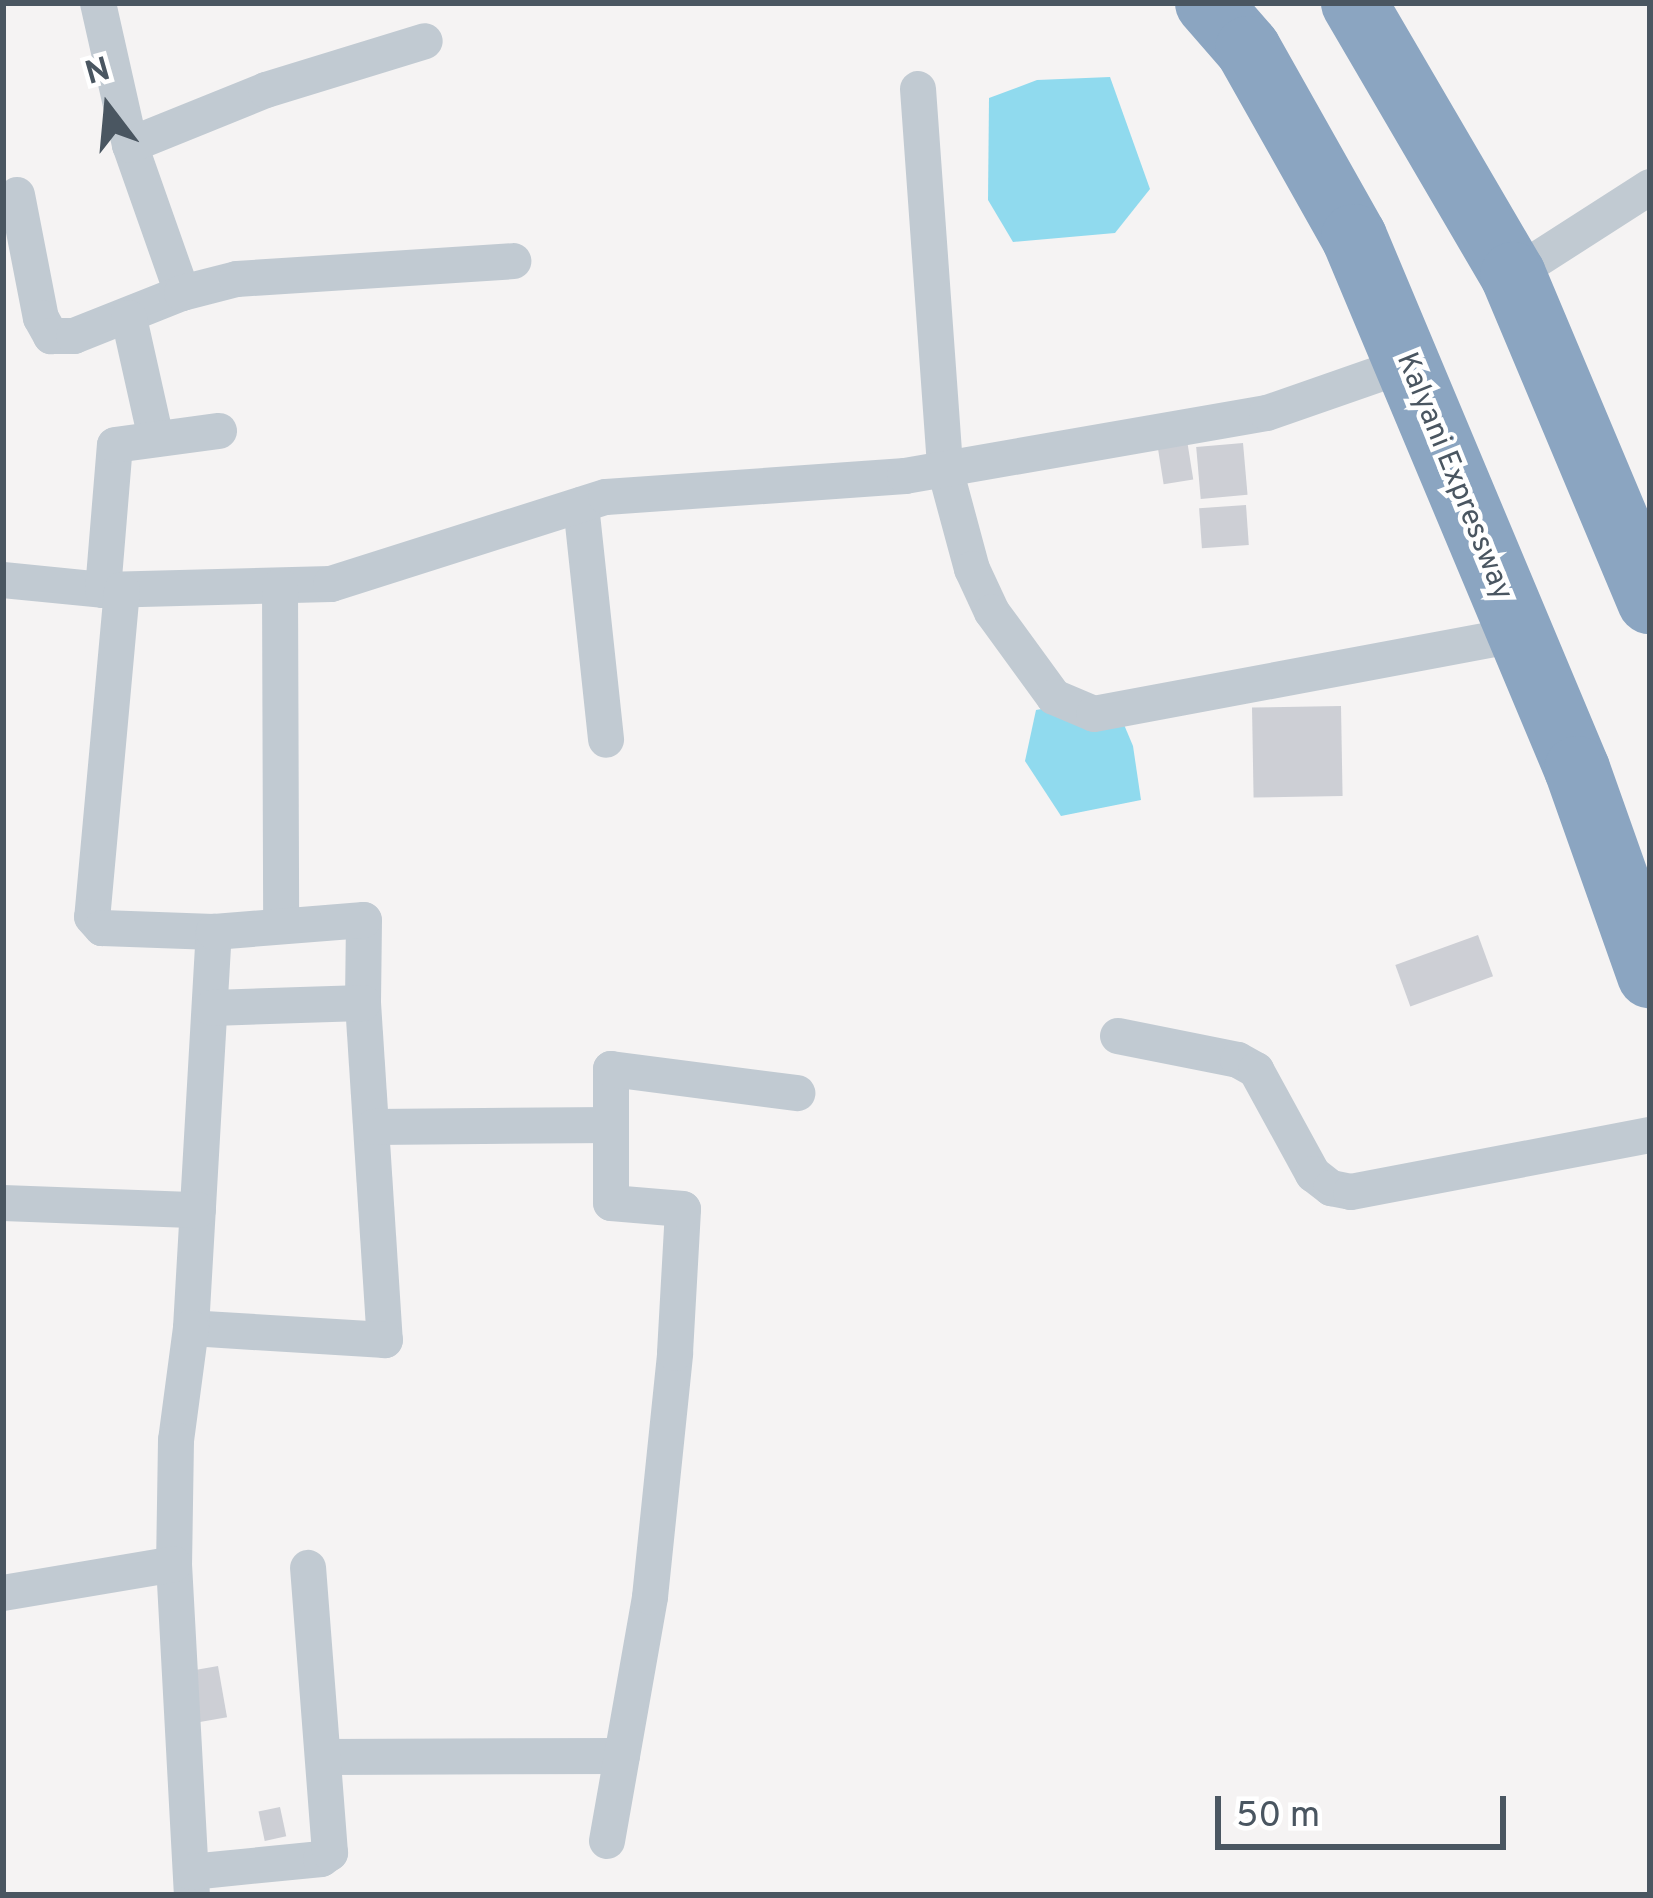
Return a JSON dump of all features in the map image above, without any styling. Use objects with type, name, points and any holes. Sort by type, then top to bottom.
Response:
[{"type":"highway","name":"Kalyani Expressway","points":[[1208,3],[1248,49],[1354,237],[1577,770],[1650,975]]},
{"type":"highway","points":[[1354,3],[1514,275],[1650,601]]},
{"type":"street","points":[[98,3],[130,146],[182,293]]},
{"type":"street","points":[[130,146],[266,90],[425,41]]},
{"type":"street","points":[[918,89],[945,469],[972,568],[992,612],[1054,697],[1094,714],[1517,634]]},
{"type":"street","points":[[1514,275],[1650,187]]},
{"type":"street","points":[[16,195],[44,330],[51,336],[74,336],[129,318],[182,293],[237,279],[513,261]]},
{"type":"street","points":[[129,318],[156,440]]},
{"type":"street","points":[[3,580],[112,590],[331,584],[606,496],[945,469],[1267,413],[1408,364]]},
{"type":"street","points":[[191,1328],[385,1340],[363,1003],[364,920],[214,932],[102,928],[92,917],[112,590],[115,445],[219,431]]},
{"type":"street","points":[[581,505],[606,740]]},
{"type":"street","points":[[280,586],[281,926]]},
{"type":"street","points":[[214,932],[191,1328],[176,1441],[174,1564],[191,1883],[321,1859],[330,1852],[308,1568]]},
{"type":"street","points":[[212,1008],[363,1003]]},
{"type":"street","points":[[1118,1036],[1238,1060],[1256,1070],[1313,1174],[1331,1188],[1351,1192],[1650,1136]]},
{"type":"street","points":[[607,1841],[650,1597],[675,1353],[682,1209],[611,1203],[611,1069],[797,1093]]},
{"type":"street","points":[[374,1126],[611,1125]]},
{"type":"street","points":[[3,1203],[198,1210]]},
{"type":"street","points":[[3,1593],[174,1564]]},
{"type":"street","points":[[326,1757],[622,1756]]},
{"type":"water","points":[[1110,77],[1150,189],[1115,233],[1013,242],[988,200],[989,98],[1037,80]]},
{"type":"water","points":[[1112,696],[1133,746],[1141,800],[1061,816],[1025,761],[1036,710]]},
{"type":"building","points":[[1187,440],[1193,480],[1164,484],[1157,445]]},
{"type":"building","points":[[1243,443],[1248,495],[1201,499],[1196,447]]},
{"type":"building","points":[[1246,505],[1249,545],[1202,548],[1199,508]]},
{"type":"building","points":[[1341,706],[1343,796],[1254,798],[1252,708]]},
{"type":"building","points":[[1478,935],[1493,976],[1410,1006],[1395,965]]},
{"type":"building","points":[[218,1666],[227,1717],[198,1722],[189,1671]]},
{"type":"building","points":[[280,1807],[286,1836],[265,1841],[258,1812]]}]
